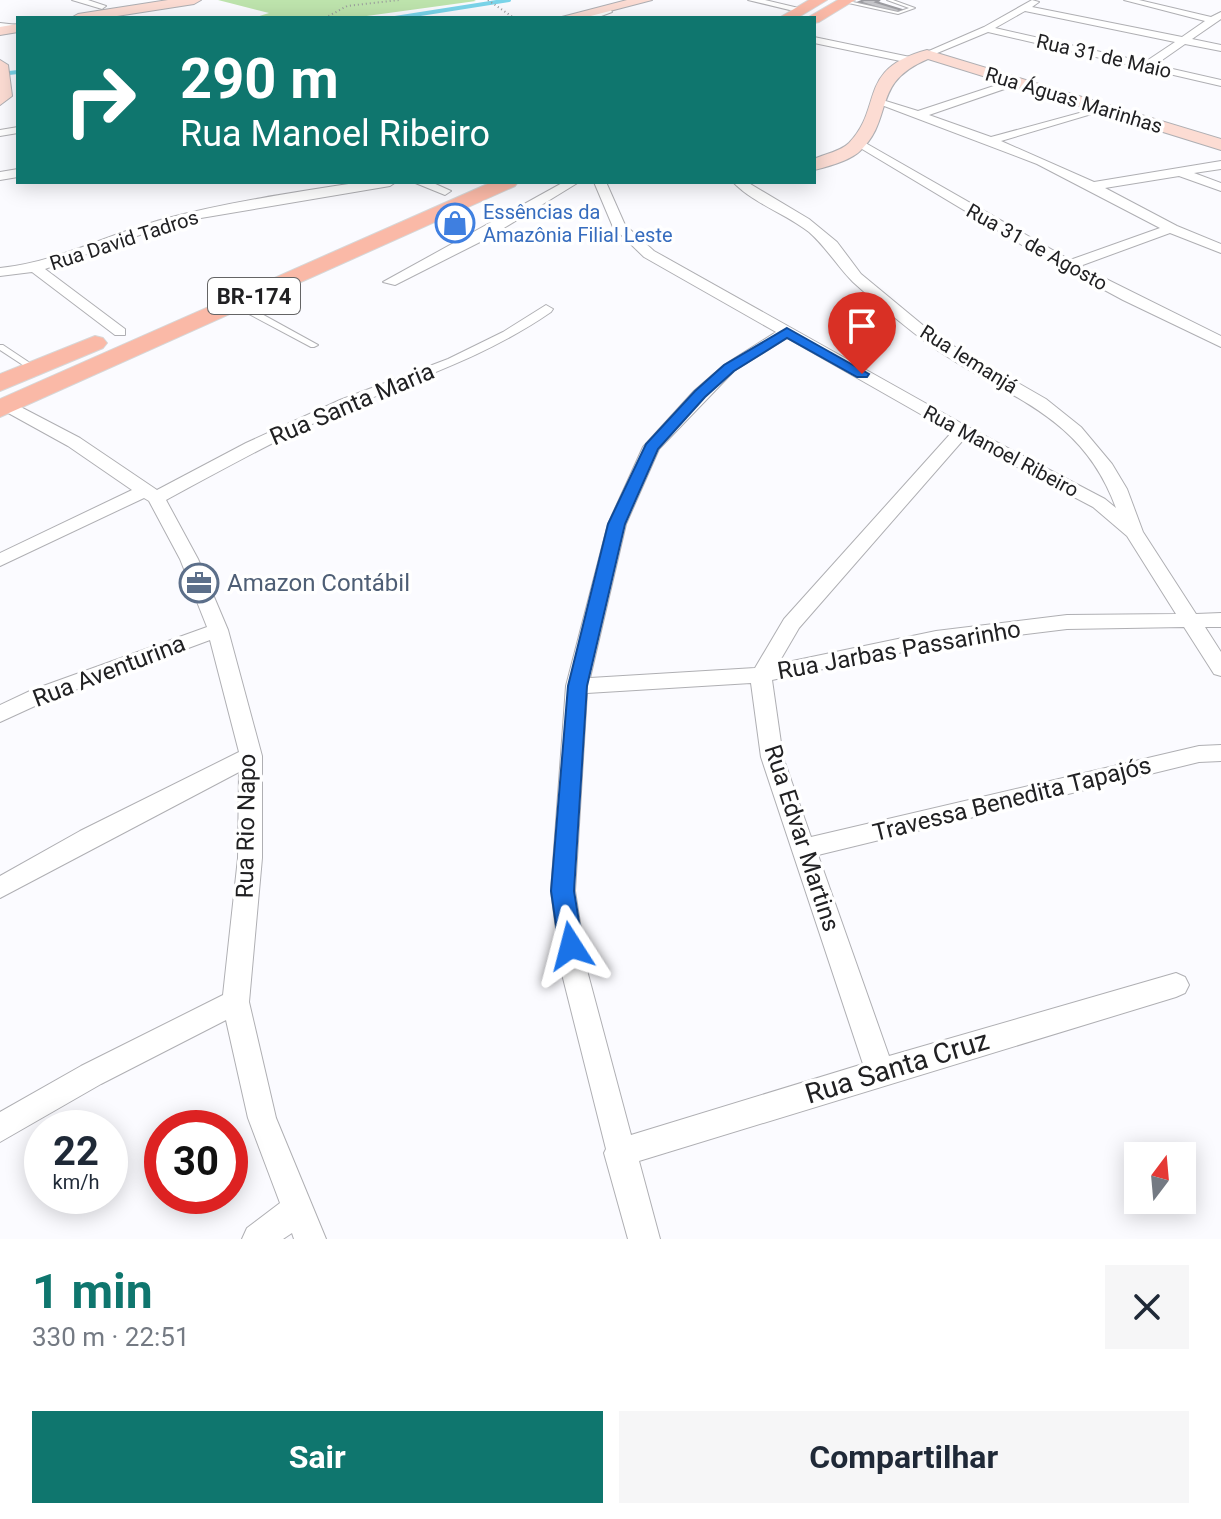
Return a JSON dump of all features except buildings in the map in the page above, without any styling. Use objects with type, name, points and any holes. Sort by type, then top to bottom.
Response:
[{"type":"main road","points":[[808,14],[820,0]]},
{"type":"main road","points":[[808,14],[847,1]]},
{"type":"main road","name":"BR-174","points":[[2,399],[237,304],[504,184]]},
{"type":"main road","name":"BR-174","points":[[2,399],[35,369],[455,186]]},
{"type":"street","points":[[76,0],[102,6]]},
{"type":"street","points":[[91,16],[194,0]]},
{"type":"street","points":[[592,16],[645,0]]},
{"type":"street","points":[[752,0],[808,14]]},
{"type":"street","points":[[816,164],[845,154],[858,143],[891,72],[910,60],[987,29],[1039,0]]},
{"type":"street","points":[[1128,0],[1217,17]]},
{"type":"street","points":[[1023,8],[1221,48]]},
{"type":"street","points":[[576,16],[609,10]]},
{"type":"street","points":[[1146,66],[1187,41],[1217,17]]},
{"type":"street","name":"Rua 31 de Maio","points":[[987,29],[1221,83]]},
{"type":"street","points":[[816,40],[910,60]]},
{"type":"street","name":"Rua Águas Marinhas","points":[[927,54],[1221,145]]},
{"type":"street","points":[[0,65],[1,99]]},
{"type":"street","points":[[918,115],[1015,82]]},
{"type":"street","points":[[876,101],[989,141],[1093,186],[1168,229],[1221,249]]},
{"type":"street","points":[[989,141],[1101,108]]},
{"type":"street","name":"Rua 31 de Agosto","points":[[858,143],[984,219],[1125,296],[1221,342]]},
{"type":"street","points":[[1093,186],[1221,165]]},
{"type":"street","points":[[1183,173],[1221,187]]},
{"type":"street","name":"Rua David Tadros","points":[[0,272],[37,269],[166,222],[378,184]]},
{"type":"street","points":[[390,282],[481,236],[570,184]]},
{"type":"street","name":"Rua Manoel Ribeiro","points":[[601,184],[619,227],[649,254],[962,431],[1099,503],[1134,532]]},
{"type":"street","name":"Rua Iemanjá","points":[[742,184],[813,229],[832,245],[856,277],[931,339],[1040,402],[1075,431],[1103,464],[1118,489],[1134,532]]},
{"type":"street","points":[[1070,265],[1168,229]]},
{"type":"street","points":[[37,269],[120,332]]},
{"type":"street","name":"Rua Santa Maria","points":[[0,560],[346,403],[453,362],[508,335],[546,309]]},
{"type":"street","points":[[644,1239],[619,1153],[575,974],[563,891],[577,686],[617,524],[651,447],[729,368],[787,332]]},
{"type":"street","name":"Rua Rio Napo","points":[[2,399],[74,442],[151,494],[189,559],[218,630],[251,756],[250,858],[236,1002],[262,1118],[310,1239]]},
{"type":"street","points":[[761,675],[791,624],[962,431]]},
{"type":"street","points":[[1134,532],[1221,669]]},
{"type":"street","name":"Rua Jarbas Passarinho","points":[[577,686],[761,675],[936,638],[1067,622],[1221,620]]},
{"type":"street","name":"Rua Aventurina","points":[[0,714],[40,695],[218,630]]},
{"type":"street","name":"Rua Edvar Martins","points":[[761,675],[772,757],[880,1072]]},
{"type":"street","name":"Travessa Benedita Tapajós","points":[[803,849],[1136,769],[1221,753]]},
{"type":"street","points":[[0,888],[88,838],[251,756]]},
{"type":"street","name":"Rua Santa Cruz","points":[[619,1153],[1176,985]]},
{"type":"street","points":[[0,1128],[91,1075],[236,1002]]},
{"type":"street","points":[[258,1239],[299,1208]]},
{"type":"lane","points":[[847,1],[898,13],[913,8],[892,1],[877,8]]},
{"type":"lane","points":[[237,304],[314,345]]},
{"type":"lane","points":[[0,347],[35,369]]},
{"type":"path","points":[[329,16],[347,6],[399,0]]},
{"type":"path","points":[[488,0],[510,16]]},
{"type":"green space","points":[[218,0],[476,1],[367,16],[259,16],[269,13]]},
{"type":"waterway","points":[[408,16],[509,0]]},
{"type":"waterway","points":[[0,74],[16,72]]},
{"type":"place","name":"Essências da Amazônia Filial Leste","points":[[455,223]]},
{"type":"place","name":"Amazon Contábil","points":[[199,583]]},
{"type":"route","points":[[571,946],[563,891],[577,686],[617,524],[651,447],[729,368],[787,332],[862,374]]}]
